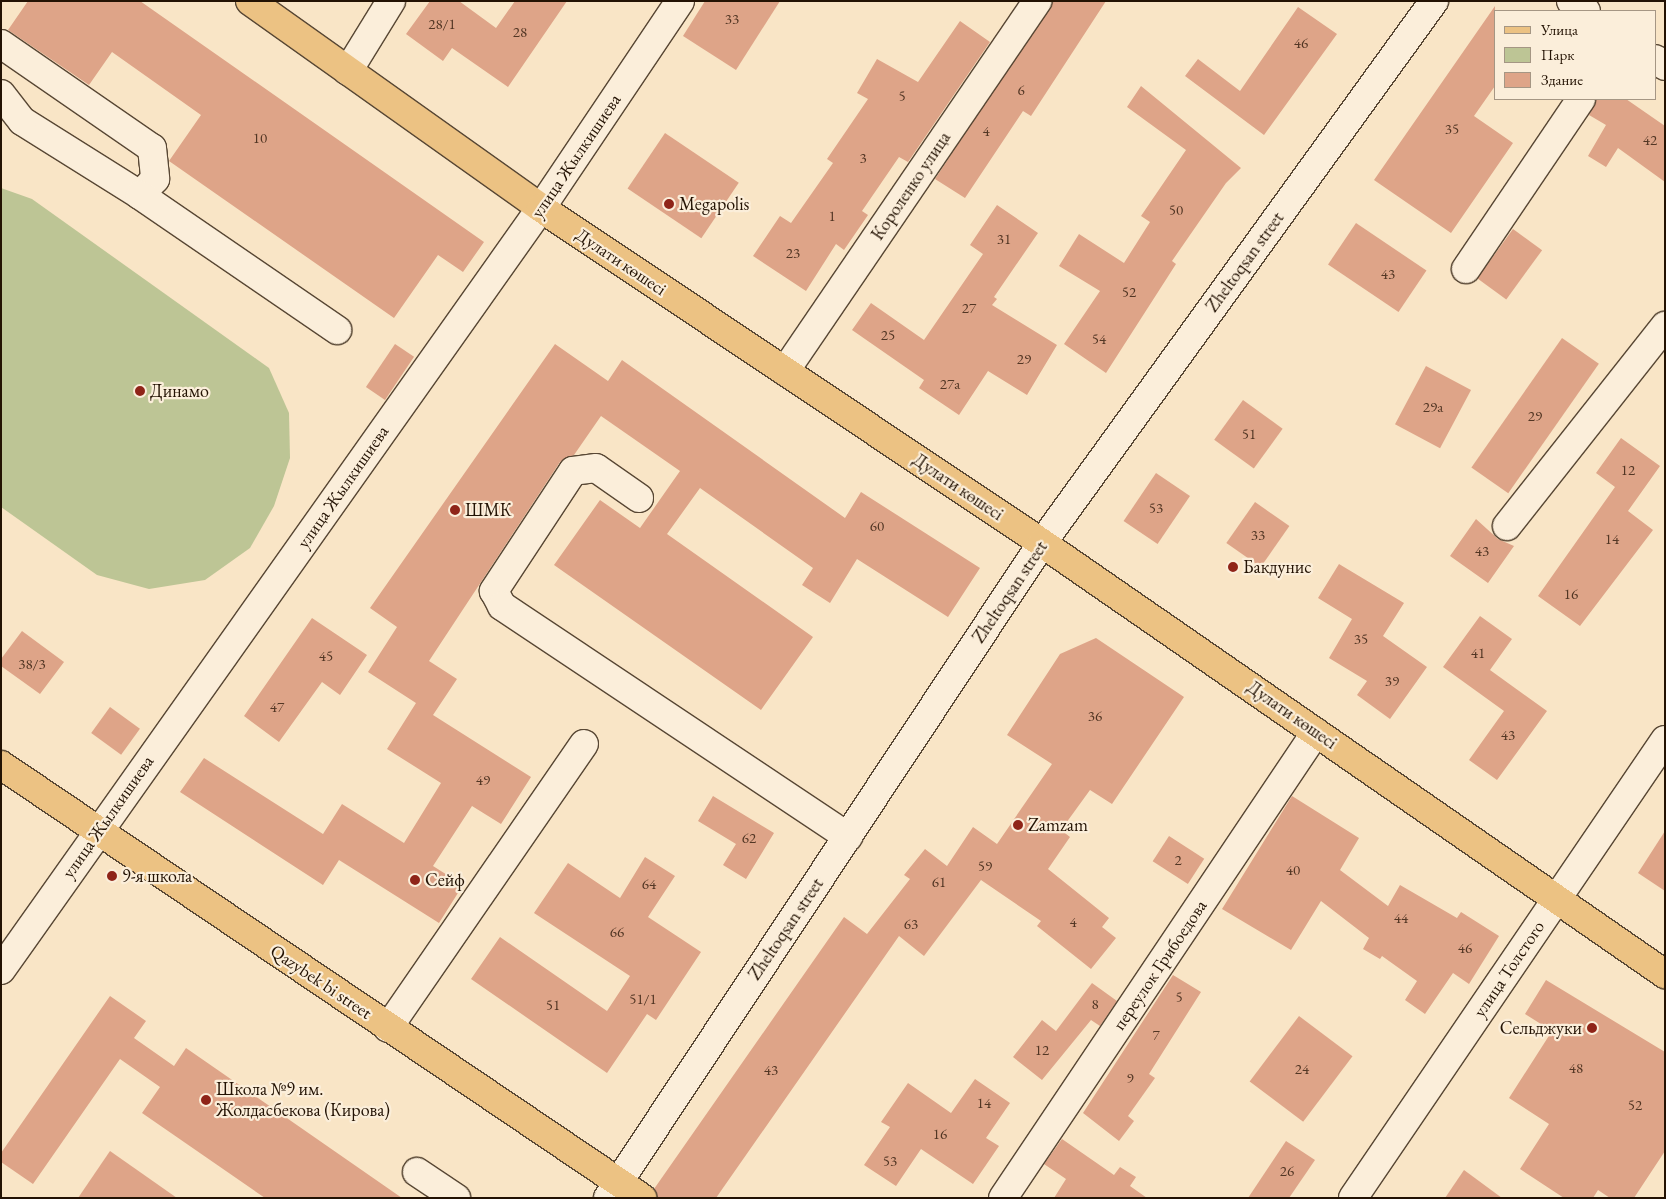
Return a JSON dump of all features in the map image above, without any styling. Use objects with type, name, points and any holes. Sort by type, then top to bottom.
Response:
[{"type":"main road","name":"Дулати көшесі","points":[[250,1],[541,208],[1042,543],[1665,974]]},
{"type":"main road","name":"Qazybek bi street","points":[[1,765],[388,1028],[613,1190],[642,1198]]},
{"type":"street","points":[[348,71],[391,1]]},
{"type":"street","name":"улица Жылкишиева","points":[[1,970],[541,208],[680,1]]},
{"type":"street","name":"Короленко улица","points":[[784,371],[1037,1]]},
{"type":"street","name":"Zheltoqsan street","points":[[613,1190],[1042,543],[1434,1]]},
{"type":"street","points":[[1571,1],[1584,10]]},
{"type":"street","points":[[6,58],[152,148],[155,179],[140,195]]},
{"type":"street","points":[[1,94],[22,122],[140,195],[337,330]]},
{"type":"street","points":[[1466,269],[1580,100]]},
{"type":"street","points":[[1507,526],[1665,326]]},
{"type":"street","points":[[639,498],[596,468],[573,471],[494,591],[502,606],[848,837]]},
{"type":"street","name":"переулок Грибоедова","points":[[1003,1198],[1316,732]]},
{"type":"street","name":"улица Толстого","points":[[1353,1198],[1665,740]]},
{"type":"street","points":[[388,1028],[584,744]]},
{"type":"street","points":[[417,1172],[456,1198]]},
{"type":"green space","name":"Динамо","points":[[1,188],[32,199],[269,368],[289,413],[290,458],[274,506],[250,548],[205,580],[149,589],[97,575],[1,507]]},
{"type":"building","points":[[28,1],[140,1],[484,242],[463,272],[438,255],[394,318],[169,161],[201,115],[112,52],[89,85],[8,30]]},
{"type":"building","points":[[430,1],[459,1],[496,28],[515,1],[567,1],[508,87],[452,48],[443,61],[406,34]]},
{"type":"building","points":[[705,1],[780,1],[736,70],[683,36]]},
{"type":"building","points":[[1052,1],[1106,1],[1031,116],[1023,111],[965,198],[935,179]]},
{"type":"building","points":[[1495,6],[1494,87],[1474,116],[1513,143],[1451,233],[1374,180]]},
{"type":"building","points":[[1298,7],[1337,34],[1264,135],[1185,76],[1198,59],[1240,91]]},
{"type":"building","points":[[960,21],[990,42],[908,162],[899,157],[862,211],[868,215],[844,250],[836,244],[806,291],[753,256],[780,216],[791,223],[833,163],[827,159],[868,99],[857,93],[877,59],[918,82]]},
{"type":"building","points":[[1141,86],[1241,168],[1226,183],[1172,261],[1176,264],[1106,373],[1064,344],[1100,291],[1059,266],[1079,234],[1124,263],[1150,222],[1141,216],[1186,150],[1127,107]]},
{"type":"building","points":[[1596,100],[1627,100],[1665,126],[1665,182],[1618,148],[1606,167],[1588,156],[1606,125],[1589,115]]},
{"type":"building","points":[[665,133],[739,183],[701,238],[628,189]]},
{"type":"building","points":[[997,205],[1038,233],[994,297],[997,299],[992,305],[1057,345],[1027,395],[988,371],[959,415],[919,388],[924,380],[852,330],[871,303],[924,340],[983,254],[970,245]]},
{"type":"building","points":[[1356,223],[1426,271],[1399,312],[1328,264]]},
{"type":"building","points":[[1513,229],[1542,250],[1506,300],[1477,278]]},
{"type":"building","points":[[1562,338],[1599,364],[1508,493],[1471,467]]},
{"type":"building","points":[[395,344],[414,357],[385,400],[366,387]]},
{"type":"building","points":[[555,344],[608,381],[622,360],[845,518],[861,492],[980,568],[948,617],[857,559],[830,603],[802,585],[813,568],[700,488],[667,534],[813,637],[761,710],[554,565],[600,500],[640,528],[680,471],[601,416],[574,455],[560,462],[429,661],[457,679],[433,715],[531,777],[501,824],[472,806],[433,866],[463,885],[439,923],[339,860],[323,885],[180,792],[204,758],[323,834],[342,804],[404,843],[441,783],[387,749],[416,703],[368,672],[397,627],[370,608]]},
{"type":"building","points":[[1426,366],[1471,390],[1440,448],[1395,424]]},
{"type":"building","points":[[1243,400],[1283,429],[1254,468],[1214,440]]},
{"type":"building","points":[[1621,438],[1660,466],[1628,511],[1653,530],[1580,626],[1538,596],[1615,487],[1596,473]]},
{"type":"building","points":[[1156,473],[1190,496],[1158,544],[1124,521]]},
{"type":"building","points":[[1255,502],[1289,526],[1261,567],[1226,543]]},
{"type":"building","points":[[1476,519],[1498,539],[1514,546],[1488,583],[1450,556]]},
{"type":"building","points":[[1339,564],[1404,603],[1383,636],[1427,667],[1390,719],[1357,695],[1367,681],[1329,658],[1352,619],[1318,598]]},
{"type":"building","points":[[1480,616],[1512,639],[1490,670],[1547,711],[1497,780],[1469,760],[1504,711],[1443,667]]},
{"type":"building","points":[[312,618],[367,655],[340,695],[322,682],[279,742],[244,716]]},
{"type":"building","points":[[22,631],[64,662],[40,694],[1,666],[1,659]]},
{"type":"building","points":[[1096,638],[1184,697],[1112,804],[1090,790],[1061,830],[1070,837],[1048,869],[1109,918],[1102,927],[1116,938],[1091,969],[1037,926],[1041,921],[981,880],[924,956],[899,936],[716,1198],[657,1198],[654,1189],[844,917],[867,934],[910,879],[904,875],[925,849],[947,866],[973,827],[997,844],[1052,764],[1007,735],[1060,654]]},
{"type":"building","points":[[110,707],[140,729],[121,755],[91,733]]},
{"type":"building","points":[[713,796],[774,833],[746,879],[723,865],[736,844],[698,821]]},
{"type":"building","points":[[1292,796],[1359,838],[1340,870],[1388,906],[1400,885],[1457,918],[1461,912],[1499,936],[1469,984],[1453,973],[1425,1014],[1405,1000],[1417,981],[1382,956],[1380,959],[1363,949],[1369,938],[1321,901],[1291,950],[1222,909]]},
{"type":"building","points":[[1665,831],[1665,891],[1638,873]]},
{"type":"building","points":[[1169,836],[1204,859],[1188,884],[1153,861]]},
{"type":"building","points":[[645,857],[675,876],[648,917],[701,952],[656,1020],[647,1014],[607,1073],[471,979],[500,937],[607,1011],[630,976],[534,913],[568,863],[620,898]]},
{"type":"building","points":[[1173,975],[1201,992],[1149,1074],[1155,1078],[1128,1116],[1134,1121],[1119,1141],[1083,1113]]},
{"type":"building","points":[[1546,980],[1665,1052],[1665,1151],[1634,1198],[1610,1198],[1598,1190],[1593,1198],[1564,1198],[1520,1169],[1549,1124],[1509,1098],[1552,1031],[1525,1014]]},
{"type":"building","points":[[1092,983],[1117,1001],[1100,1026],[1091,1020],[1042,1080],[1013,1057],[1042,1020],[1056,1031]]},
{"type":"building","name":"Школа №9 им. Жолдасбекова (Кирова)","points":[[110,996],[146,1021],[134,1038],[174,1066],[186,1048],[402,1198],[265,1198],[142,1113],[160,1087],[120,1059],[33,1184],[1,1162],[1,1153]]},
{"type":"building","points":[[1299,1016],[1353,1056],[1303,1122],[1250,1081]]},
{"type":"building","points":[[975,1079],[1010,1103],[986,1138],[999,1146],[973,1184],[921,1149],[896,1186],[864,1165],[890,1127],[881,1122],[908,1083],[951,1113]]},
{"type":"building","points":[[1062,1139],[1114,1175],[1120,1167],[1136,1177],[1130,1186],[1147,1198],[1054,1198],[1066,1179],[1044,1164]]},
{"type":"building","points":[[1286,1141],[1315,1160],[1289,1198],[1248,1198]]},
{"type":"building","points":[[110,1151],[177,1198],[78,1198]]},
{"type":"building","points":[[1464,1170],[1502,1198],[1445,1198]]},
{"type":"place","name":"Megapolis","points":[[669,204]]},
{"type":"place","name":"Динамо","points":[[140,391]]},
{"type":"place","name":"ШМК","points":[[455,510]]},
{"type":"place","name":"Бакдунис","points":[[1233,567]]},
{"type":"place","name":"Zamzam","points":[[1018,825]]},
{"type":"place","name":"9-я школа","points":[[112,876]]},
{"type":"place","name":"Сейф","points":[[415,880]]},
{"type":"place","name":"Сельджуки","points":[[1592,1028]]},
{"type":"place","name":"Школа №9 им. Жолдасбекова (Кирова)","points":[[206,1100]]}]
